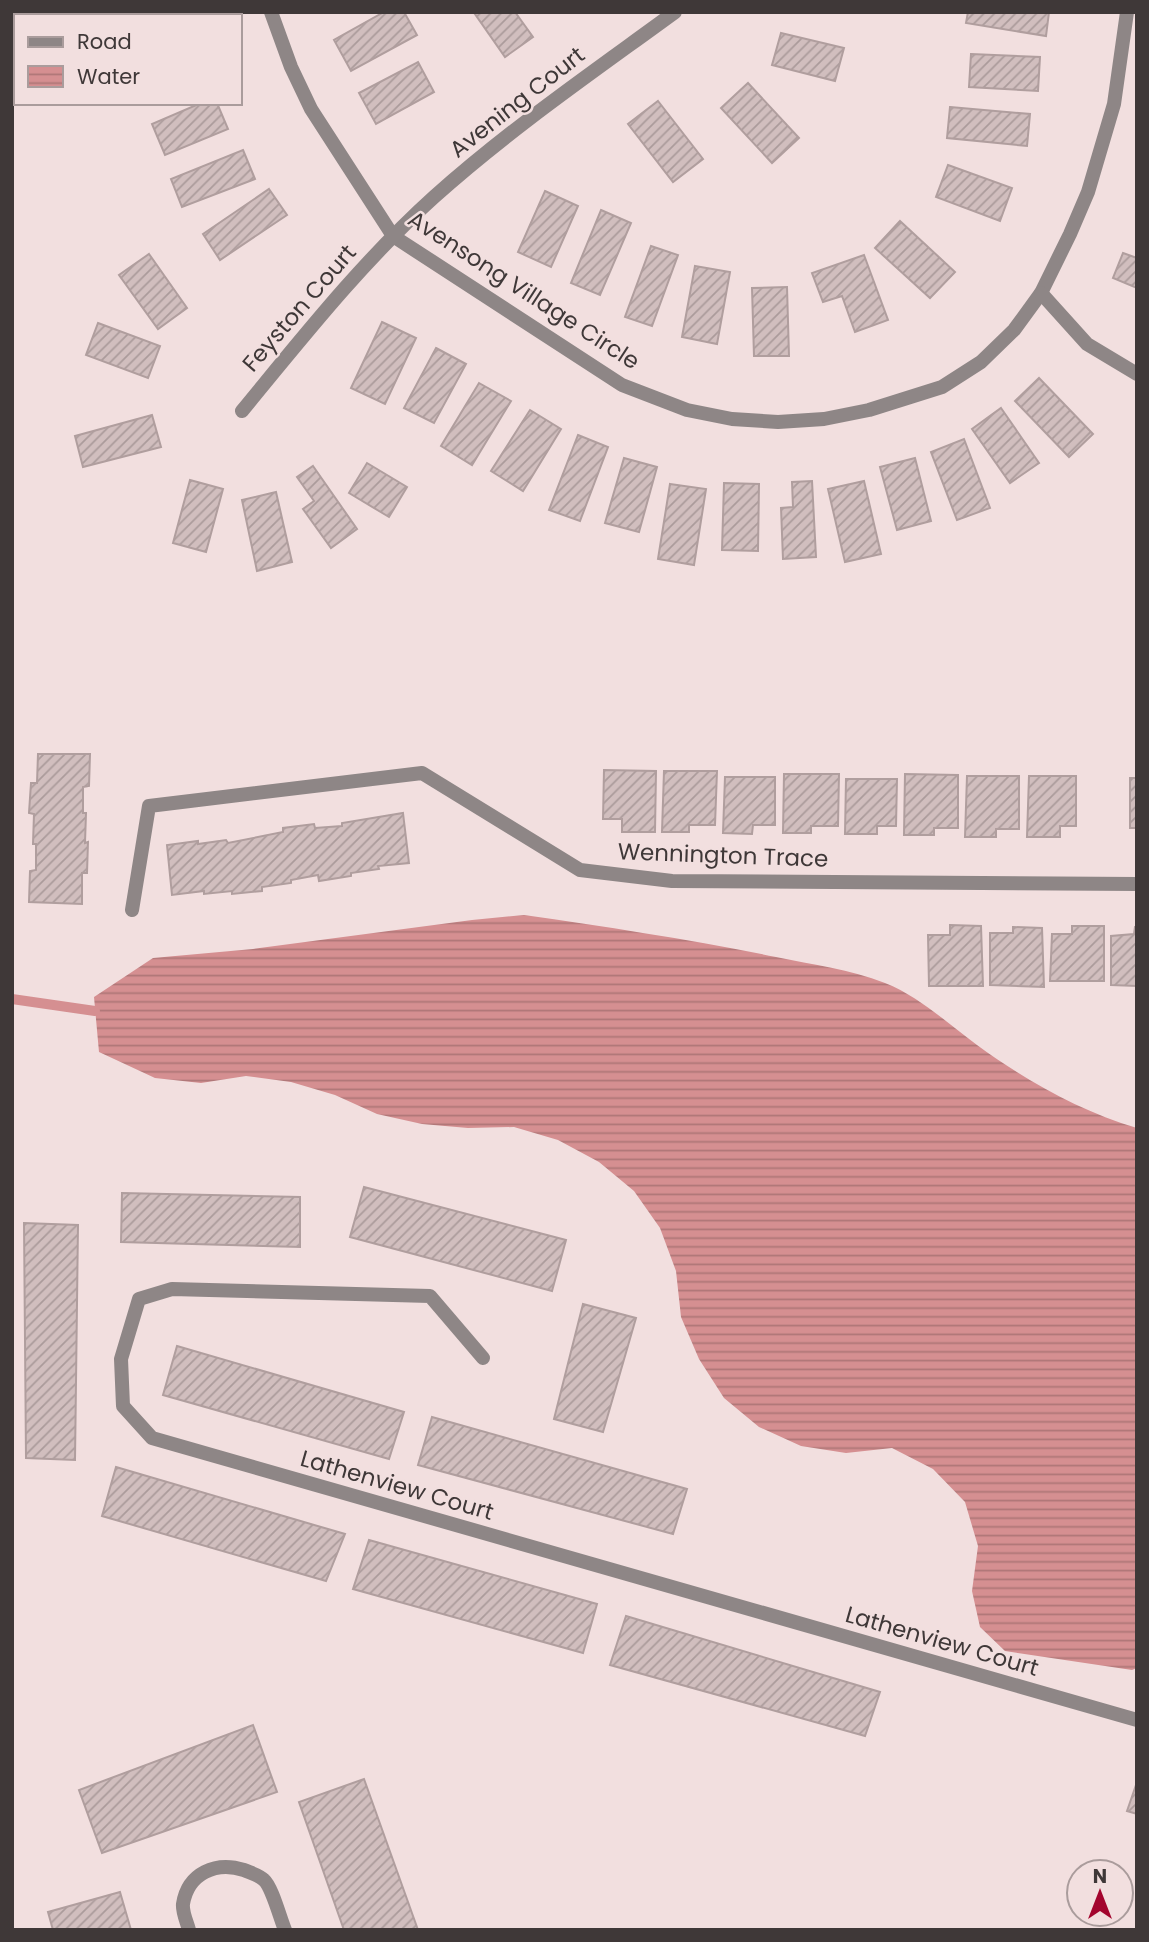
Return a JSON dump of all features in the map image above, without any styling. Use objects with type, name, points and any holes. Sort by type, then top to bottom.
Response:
[{"type":"street","name":"Avensong Village Circle","points":[[271,12],[291,67],[312,109],[393,236],[622,385],[687,410],[732,419],[778,422],[824,419],[869,410],[942,387],[981,362],[1014,330],[1041,293],[1075,224],[1103,148],[1122,58],[1127,12]]},
{"type":"street","name":"Avening Court","points":[[393,236],[511,132],[675,12]]},
{"type":"street","name":"Feyston Court","points":[[242,411],[345,285],[393,236]]},
{"type":"street","points":[[1041,293],[1087,344],[1137,374]]},
{"type":"street","name":"Wennington Trace","points":[[132,910],[149,806],[422,773],[580,870],[672,881],[1137,884]]},
{"type":"street","name":"Lathenview Court","points":[[483,1358],[430,1296],[172,1289],[139,1299],[121,1359],[123,1406],[152,1438],[1137,1720]]},
{"type":"street","points":[[189,1930],[182,1907],[188,1886],[199,1874],[216,1867],[235,1867],[266,1881],[285,1930]]},
{"type":"water","points":[[524,915],[713,945],[872,978],[922,1003],[977,1045],[1033,1082],[1094,1113],[1137,1128],[1137,1668],[1132,1670],[1005,1651],[980,1627],[972,1591],[978,1546],[965,1502],[933,1469],[892,1448],[846,1453],[801,1446],[759,1427],[724,1398],[699,1359],[681,1317],[676,1271],[660,1228],[634,1191],[599,1162],[558,1140],[514,1127],[468,1128],[422,1124],[377,1114],[335,1095],[291,1082],[246,1076],[201,1083],[155,1078],[99,1052],[94,997],[153,958],[253,949]]},
{"type":"building","points":[[103,12],[171,12],[163,14]]},
{"type":"building","points":[[384,12],[404,12],[417,35],[351,71],[334,40]]},
{"type":"building","points":[[515,12],[533,37],[505,57],[475,14]]},
{"type":"building","points":[[968,12],[1049,12],[1046,36],[966,23]]},
{"type":"building","points":[[781,33],[844,48],[835,81],[772,65]]},
{"type":"building","points":[[971,54],[1040,57],[1038,91],[969,87]]},
{"type":"building","points":[[418,62],[434,92],[376,124],[359,93]]},
{"type":"building","points":[[748,83],[799,138],[772,163],[721,108]]},
{"type":"building","points":[[658,101],[703,159],[673,182],[628,124]]},
{"type":"building","points":[[196,105],[218,105],[228,129],[165,155],[152,124]]},
{"type":"building","points":[[950,107],[1030,114],[1027,146],[947,138]]},
{"type":"building","points":[[243,150],[255,179],[182,207],[171,179]]},
{"type":"building","points":[[948,165],[1012,188],[1000,221],[936,197]]},
{"type":"building","points":[[269,189],[287,215],[220,260],[203,234]]},
{"type":"building","points":[[545,191],[578,206],[551,267],[518,252]]},
{"type":"building","points":[[601,210],[631,223],[600,295],[571,283]]},
{"type":"building","points":[[900,221],[955,272],[930,298],[875,248]]},
{"type":"building","points":[[651,246],[678,255],[652,326],[625,317]]},
{"type":"building","points":[[1123,253],[1137,258],[1137,288],[1113,278]]},
{"type":"building","points":[[149,254],[187,308],[158,329],[119,275]]},
{"type":"building","points":[[864,255],[888,320],[855,332],[842,296],[823,302],[812,273]]},
{"type":"building","points":[[695,266],[730,272],[717,344],[682,337]]},
{"type":"building","points":[[787,287],[789,356],[754,356],[752,288]]},
{"type":"building","points":[[382,322],[416,338],[385,404],[351,388]]},
{"type":"building","points":[[98,323],[160,346],[148,378],[86,355]]},
{"type":"building","points":[[436,348],[466,364],[434,423],[404,408]]},
{"type":"building","points":[[1039,378],[1093,434],[1069,457],[1015,401]]},
{"type":"building","points":[[479,383],[511,401],[472,465],[441,446]]},
{"type":"building","points":[[1001,408],[1039,463],[1010,483],[972,429]]},
{"type":"building","points":[[530,410],[561,429],[523,491],[491,471]]},
{"type":"building","points":[[152,415],[161,447],[83,467],[75,436]]},
{"type":"building","points":[[578,435],[608,447],[580,521],[549,510]]},
{"type":"building","points":[[964,439],[990,508],[957,520],[931,452]]},
{"type":"building","points":[[624,458],[657,467],[639,532],[605,523]]},
{"type":"building","points":[[915,458],[931,521],[897,530],[880,467]]},
{"type":"building","points":[[367,463],[407,487],[389,517],[349,493]]},
{"type":"building","points":[[313,466],[357,529],[331,548],[303,509],[314,501],[297,477]]},
{"type":"building","points":[[190,480],[223,489],[206,552],[173,543]]},
{"type":"building","points":[[812,481],[816,557],[783,559],[781,508],[793,507],[792,482]]},
{"type":"building","points":[[864,481],[881,554],[845,562],[828,489]]},
{"type":"building","points":[[724,483],[759,484],[758,551],[722,550]]},
{"type":"building","points":[[670,484],[706,489],[694,565],[658,559]]},
{"type":"building","points":[[276,492],[292,562],[257,571],[242,500]]},
{"type":"building","points":[[38,754],[90,754],[89,786],[83,787],[85,843],[88,842],[87,873],[82,873],[82,904],[29,902],[30,871],[36,870],[36,844],[33,844],[34,814],[29,813],[31,783],[37,783]]},
{"type":"building","points":[[604,770],[656,771],[655,832],[622,832],[622,819],[603,819]]},
{"type":"building","points":[[664,771],[717,771],[715,825],[689,825],[689,832],[662,832]]},
{"type":"building","points":[[784,774],[839,774],[838,826],[811,826],[811,833],[783,833]]},
{"type":"building","points":[[905,774],[958,775],[958,828],[934,828],[934,835],[904,835]]},
{"type":"building","points":[[967,776],[1019,776],[1019,829],[996,829],[996,837],[965,837]]},
{"type":"building","points":[[1029,776],[1076,776],[1076,826],[1060,826],[1060,837],[1027,837]]},
{"type":"building","points":[[725,777],[775,777],[775,825],[753,825],[752,834],[723,833]]},
{"type":"building","points":[[1130,778],[1137,778],[1137,828],[1130,828]]},
{"type":"building","points":[[846,779],[897,779],[896,826],[877,826],[877,834],[845,834]]},
{"type":"building","points":[[403,813],[409,863],[378,866],[379,869],[319,881],[318,875],[291,880],[291,883],[262,887],[262,891],[204,894],[204,891],[172,895],[167,845],[226,840],[228,843],[283,832],[283,828],[314,824],[315,828],[342,826],[342,823]]},
{"type":"building","points":[[950,925],[981,926],[983,986],[929,986],[928,935],[950,935]]},
{"type":"building","points":[[1072,926],[1104,926],[1104,981],[1050,981],[1052,934],[1072,934]]},
{"type":"building","points":[[1013,927],[1042,928],[1044,987],[990,985],[990,933],[1013,933]]},
{"type":"building","points":[[1135,927],[1137,986],[1111,985],[1111,936],[1134,934]]},
{"type":"building","points":[[364,1187],[566,1240],[552,1291],[350,1237]]},
{"type":"building","points":[[122,1193],[300,1197],[300,1247],[121,1242]]},
{"type":"building","points":[[24,1223],[78,1225],[75,1460],[26,1458]]},
{"type":"building","points":[[583,1304],[636,1318],[603,1432],[554,1419]]},
{"type":"building","points":[[177,1346],[404,1412],[389,1459],[163,1395]]},
{"type":"building","points":[[432,1417],[687,1489],[673,1534],[418,1465]]},
{"type":"building","points":[[116,1467],[345,1534],[326,1581],[102,1516]]},
{"type":"building","points":[[369,1540],[597,1604],[583,1653],[353,1589]]},
{"type":"building","points":[[626,1616],[880,1692],[865,1736],[610,1665]]},
{"type":"building","points":[[253,1725],[277,1792],[102,1853],[79,1790]]},
{"type":"building","points":[[364,1779],[418,1930],[344,1930],[299,1802]]},
{"type":"building","points":[[1137,1782],[1137,1814],[1127,1811]]},
{"type":"building","points":[[120,1892],[131,1930],[53,1930],[48,1912]]},
{"type":"waterway","points":[[12,999],[95,1011]]}]
